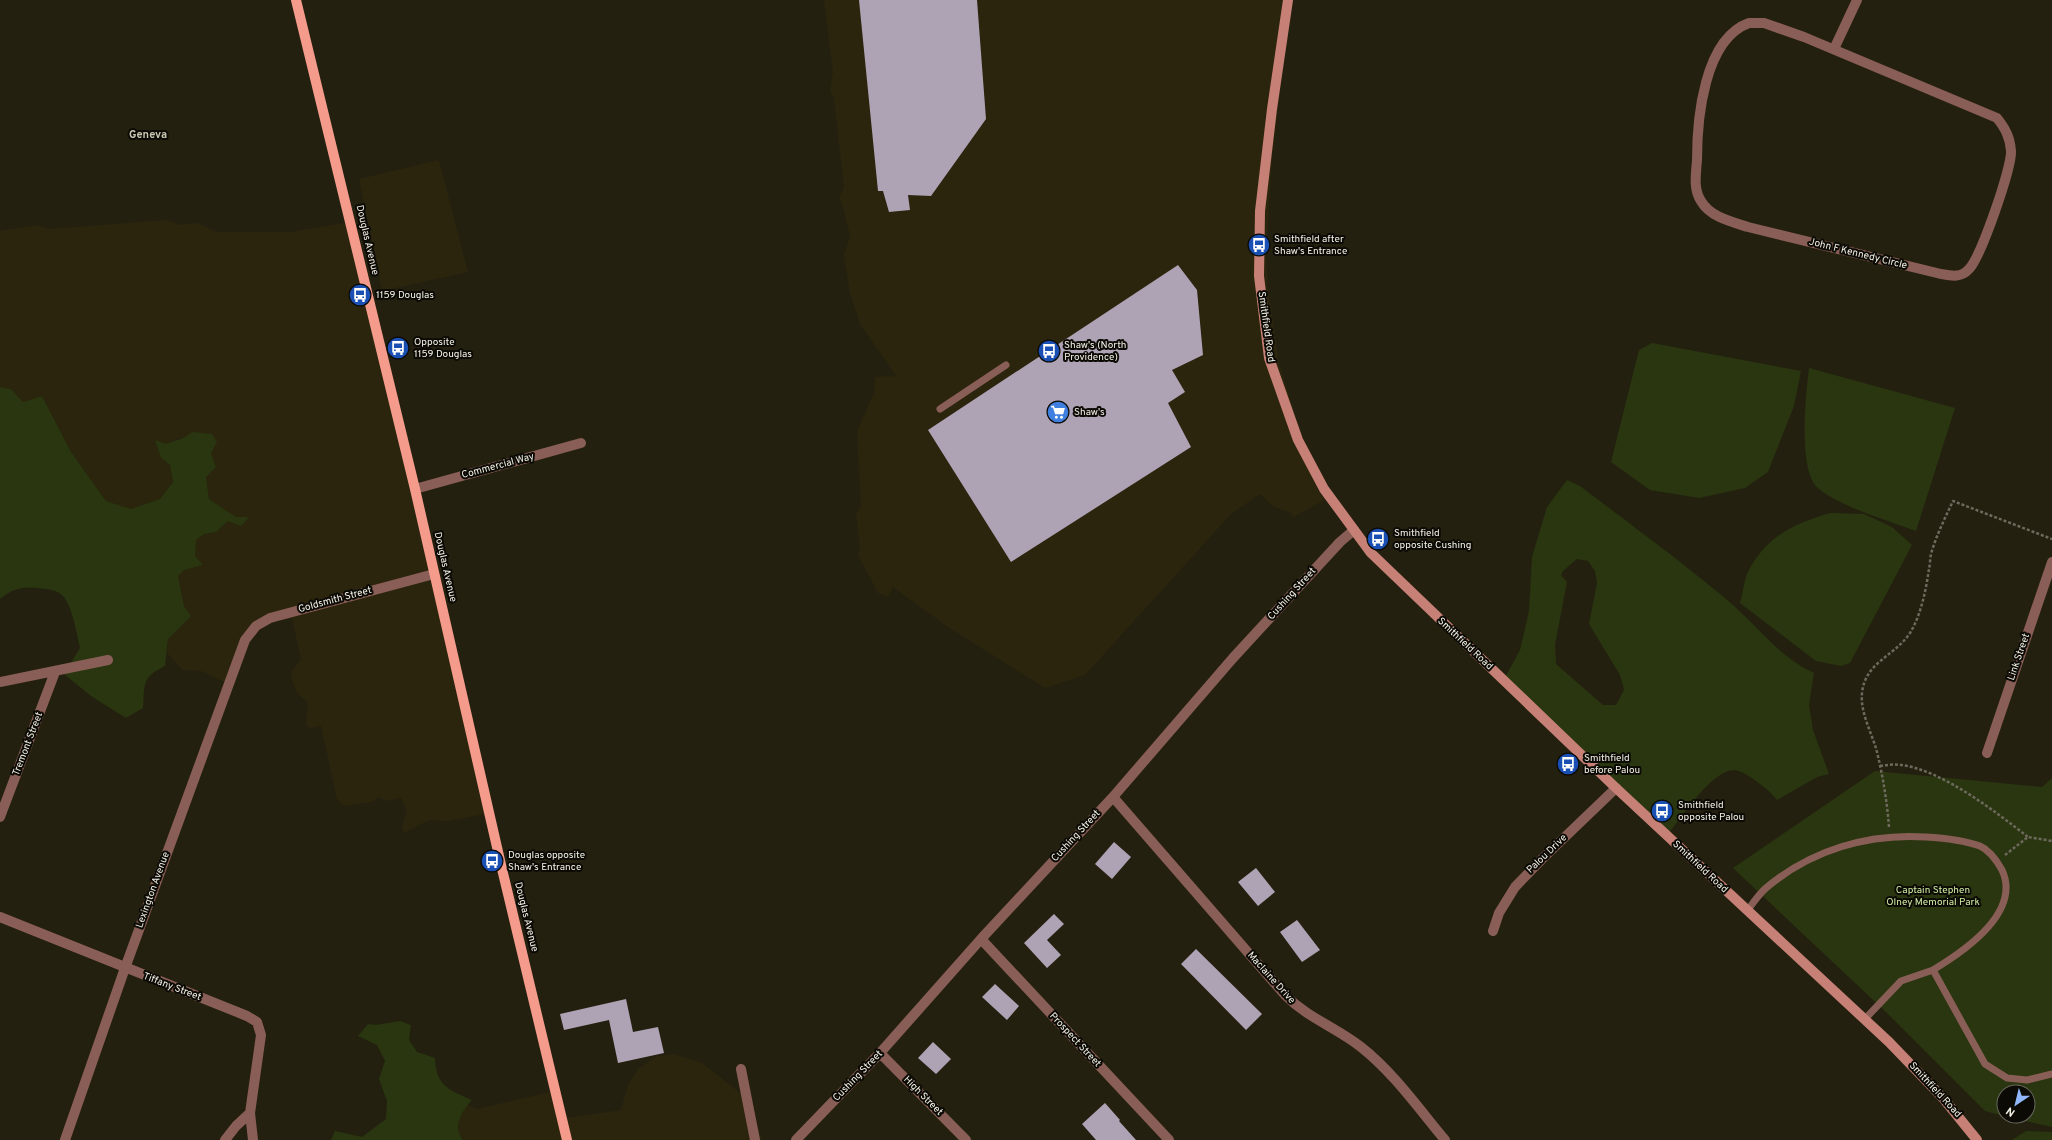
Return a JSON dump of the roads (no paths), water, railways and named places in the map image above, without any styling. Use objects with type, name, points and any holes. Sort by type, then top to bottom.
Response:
[{"type":"main road","name":"Douglas Avenue","points":[[296,0],[415,489],[566,1140]]},
{"type":"main road","name":"Smithfield Road","points":[[1288,0],[1272,109],[1260,211],[1259,276],[1269,358],[1300,446],[1324,489],[1371,553],[1616,788],[1911,1064],[1959,1116],[1978,1140]]},
{"type":"street","points":[[1834,49],[1857,0]]},
{"type":"street","name":"John F Kennedy Circle","points":[[1764,22],[1834,49],[1989,113],[1996,118],[2008,135],[2011,152],[1994,215],[1976,258],[1969,269],[1962,274],[1955,277],[1941,274],[1748,227],[1719,216],[1701,203],[1696,191],[1697,138],[1701,97],[1721,47],[1729,35],[1738,27],[1764,22]]},
{"type":"street","name":"Commercial Way","points":[[415,489],[581,444]]},
{"type":"street","name":"Cushing Street","points":[[796,1140],[880,1053],[982,939],[1113,797],[1233,658],[1340,542],[1354,530]]},
{"type":"street","name":"Link Street","points":[[1987,753],[2052,562]]},
{"type":"street","name":"Goldsmith Street","points":[[245,640],[256,626],[270,618],[434,574]]},
{"type":"street","name":"Lexington Avenue","points":[[64,1140],[245,640]]},
{"type":"street","points":[[0,682],[108,660]]},
{"type":"street","name":"Tremont Street","points":[[0,817],[55,672]]},
{"type":"street","name":"Palou Drive","points":[[1493,931],[1499,913],[1515,887],[1616,788]]},
{"type":"street","name":"Maclaine Drive","points":[[1113,797],[1290,1000],[1299,1009],[1361,1046],[1385,1069],[1445,1140]]},
{"type":"street","name":"Tiffany Street","points":[[0,917],[247,1016],[257,1022],[261,1035],[250,1113]]},
{"type":"street","name":"Prospect Street","points":[[982,939],[1170,1140]]},
{"type":"street","name":"High Street","points":[[880,1053],[966,1140]]},
{"type":"street","points":[[741,1069],[755,1140]]},
{"type":"street","points":[[225,1140],[236,1126],[250,1113]]},
{"type":"street","points":[[250,1113],[253,1140]]},
{"type":"lane","points":[[940,409],[1006,365]]},
{"type":"lane","points":[[1746,911],[1765,889],[1811,858],[1834,848],[1889,837],[1948,838],[1981,847],[1997,861],[2005,877],[2004,901],[1992,923],[1973,943],[1951,959],[1933,970],[1901,981],[1864,1020]]},
{"type":"lane","points":[[1933,970],[1985,1064],[2007,1078],[2027,1080],[2052,1074]]},
{"type":"place","name":"Smithfield after Shaw's Entrance","points":[[1259,245]]},
{"type":"place","name":"1159 Douglas","points":[[360,295]]},
{"type":"place","name":"Opposite 1159 Douglas","points":[[398,348]]},
{"type":"place","name":"Shaw's (North Providence)","points":[[1049,351]]},
{"type":"place","name":"Shaw's","points":[[1058,412]]},
{"type":"place","name":"Smithfield opposite Cushing","points":[[1378,539]]},
{"type":"place","name":"Smithfield before Palou","points":[[1568,764]]},
{"type":"place","name":"Smithfield opposite Palou","points":[[1662,811]]},
{"type":"place","name":"Douglas opposite Shaw's Entrance","points":[[492,861]]},
{"type":"district","name":"Geneva","points":[[148,135]]},
{"type":"park label","name":"Captain Stephen Olney Memorial Park","points":[[1933,896]]}]
